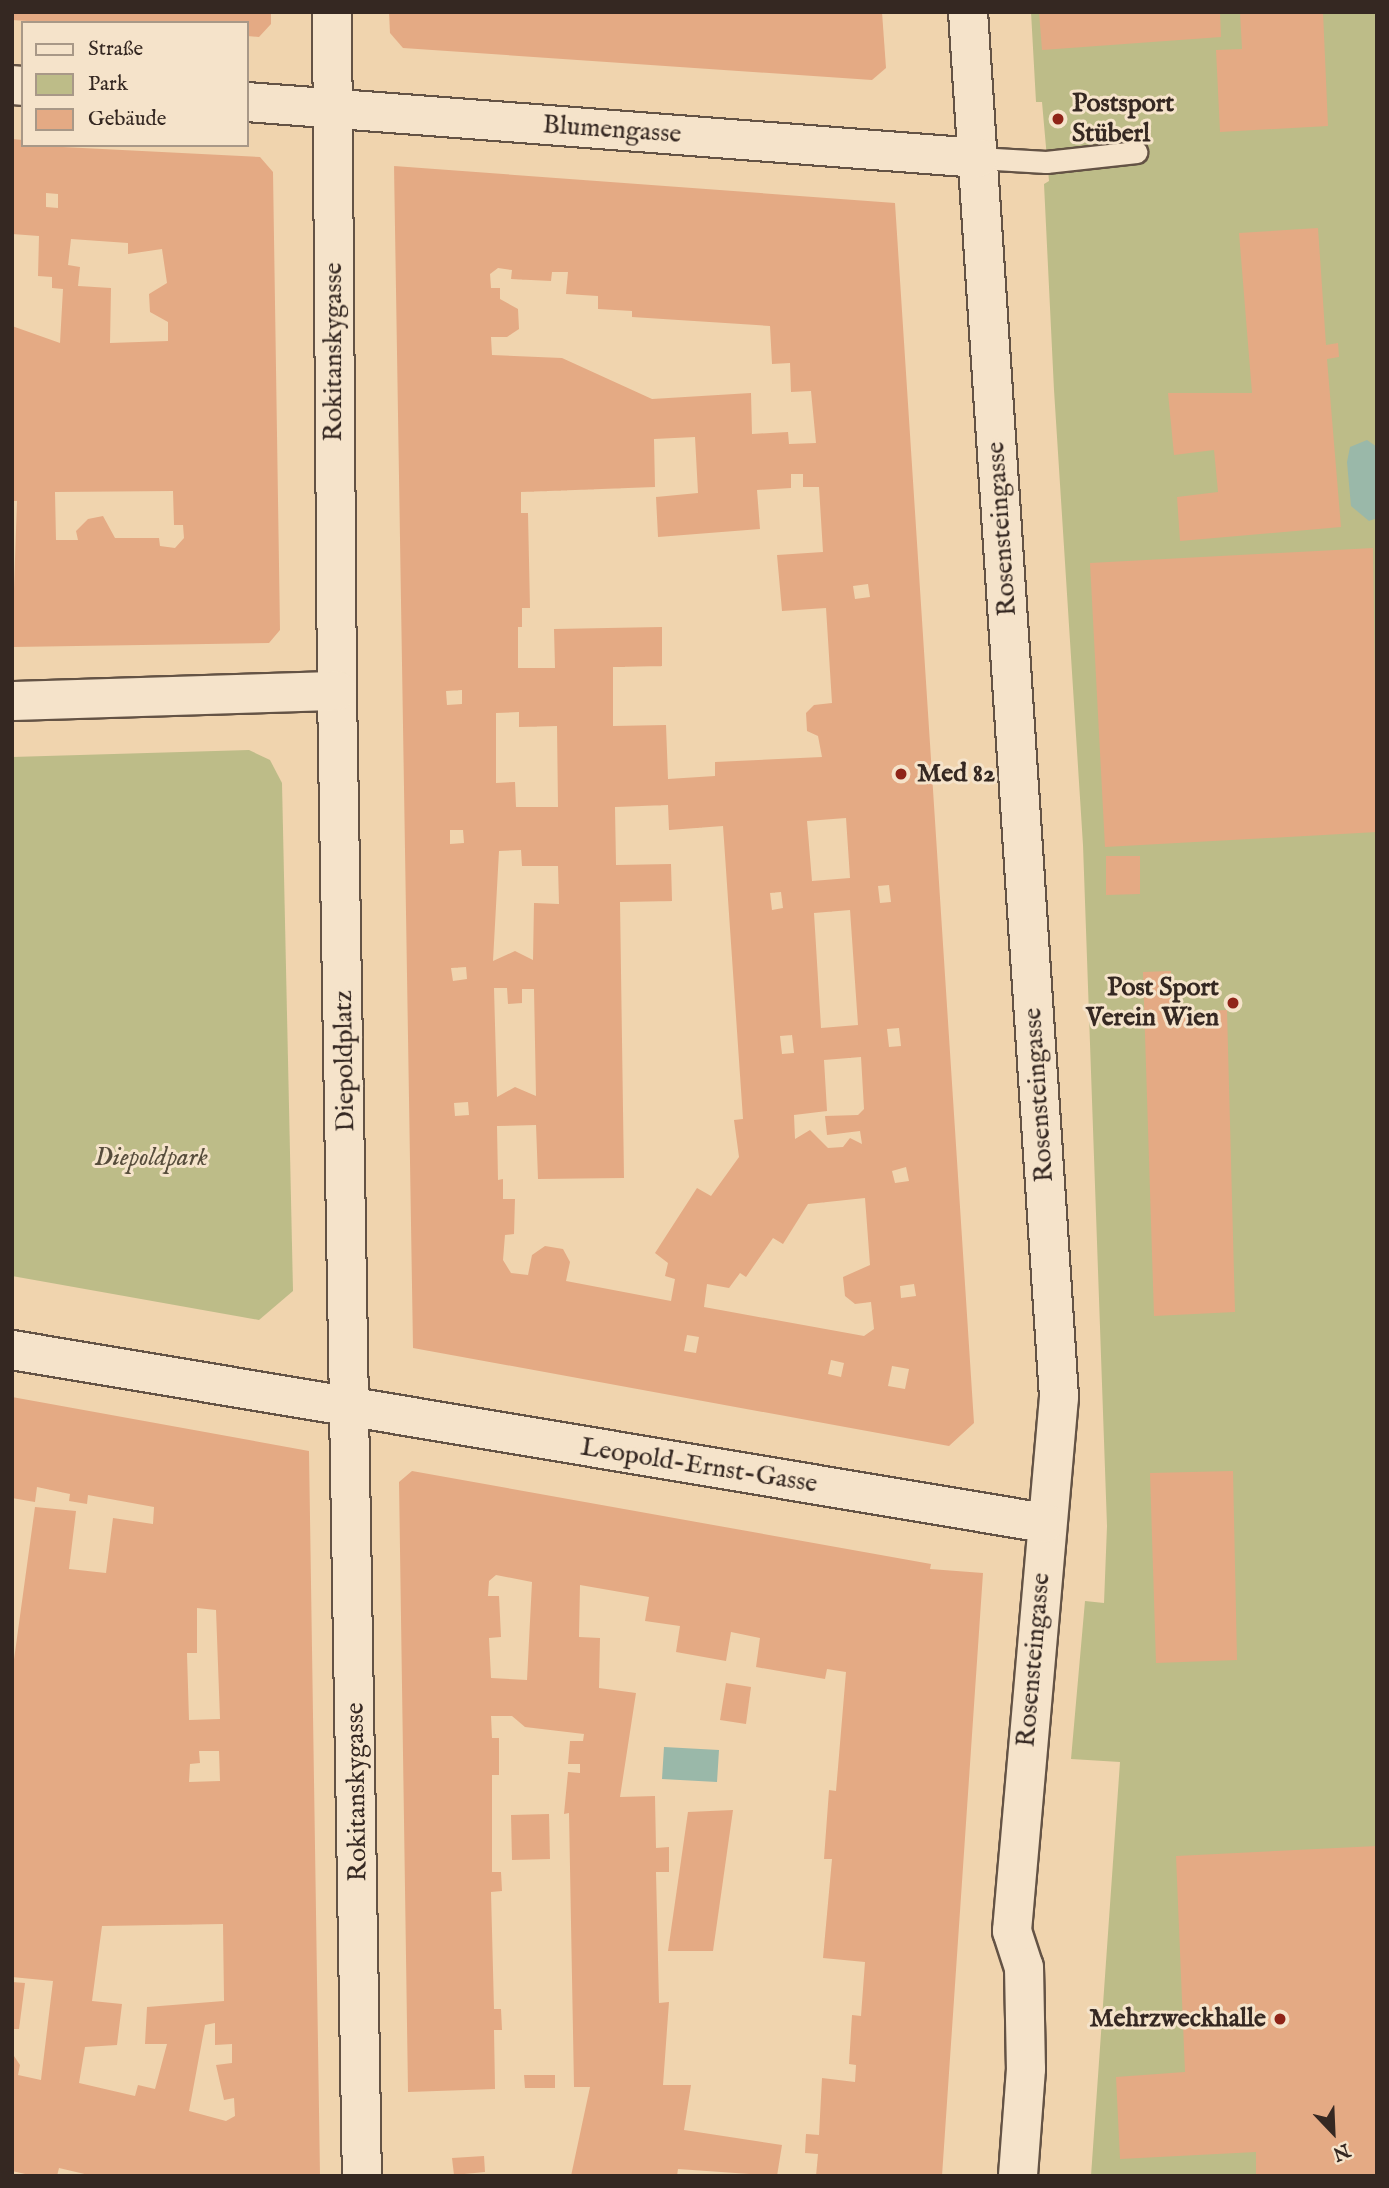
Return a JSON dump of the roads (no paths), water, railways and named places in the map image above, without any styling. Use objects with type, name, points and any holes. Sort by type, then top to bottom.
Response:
[{"type":"street","name":"Rokitanskygasse","points":[[331,12],[337,691]]},
{"type":"street","name":"Rosensteingasse","points":[[968,12],[1059,1397],[1045,1522],[1012,1931],[1024,1967],[1026,2069],[1018,2176]]},
{"type":"street","name":"Blumengasse","points":[[248,102],[978,158]]},
{"type":"street","points":[[12,701],[337,691]]},
{"type":"street","name":"Diepoldplatz","points":[[337,691],[352,1409]]},
{"type":"street","points":[[12,1350],[352,1409]]},
{"type":"street","name":"Rokitanskygasse","points":[[352,1409],[362,2176]]},
{"type":"street","name":"Leopold-Ernst-Gasse","points":[[352,1409],[1045,1522]]},
{"type":"lane","points":[[978,158],[1046,162],[1136,152]]},
{"type":"place","name":"Postsport Stüberl","points":[[1058,119]]},
{"type":"place","name":"Med 82","points":[[901,774]]},
{"type":"place","name":"Post Sport Verein Wien","points":[[1233,1003]]},
{"type":"place","name":"Mehrzweckhalle","points":[[1280,2019]]},
{"type":"park label","name":"Diepoldpark","points":[[151,1158]]}]
